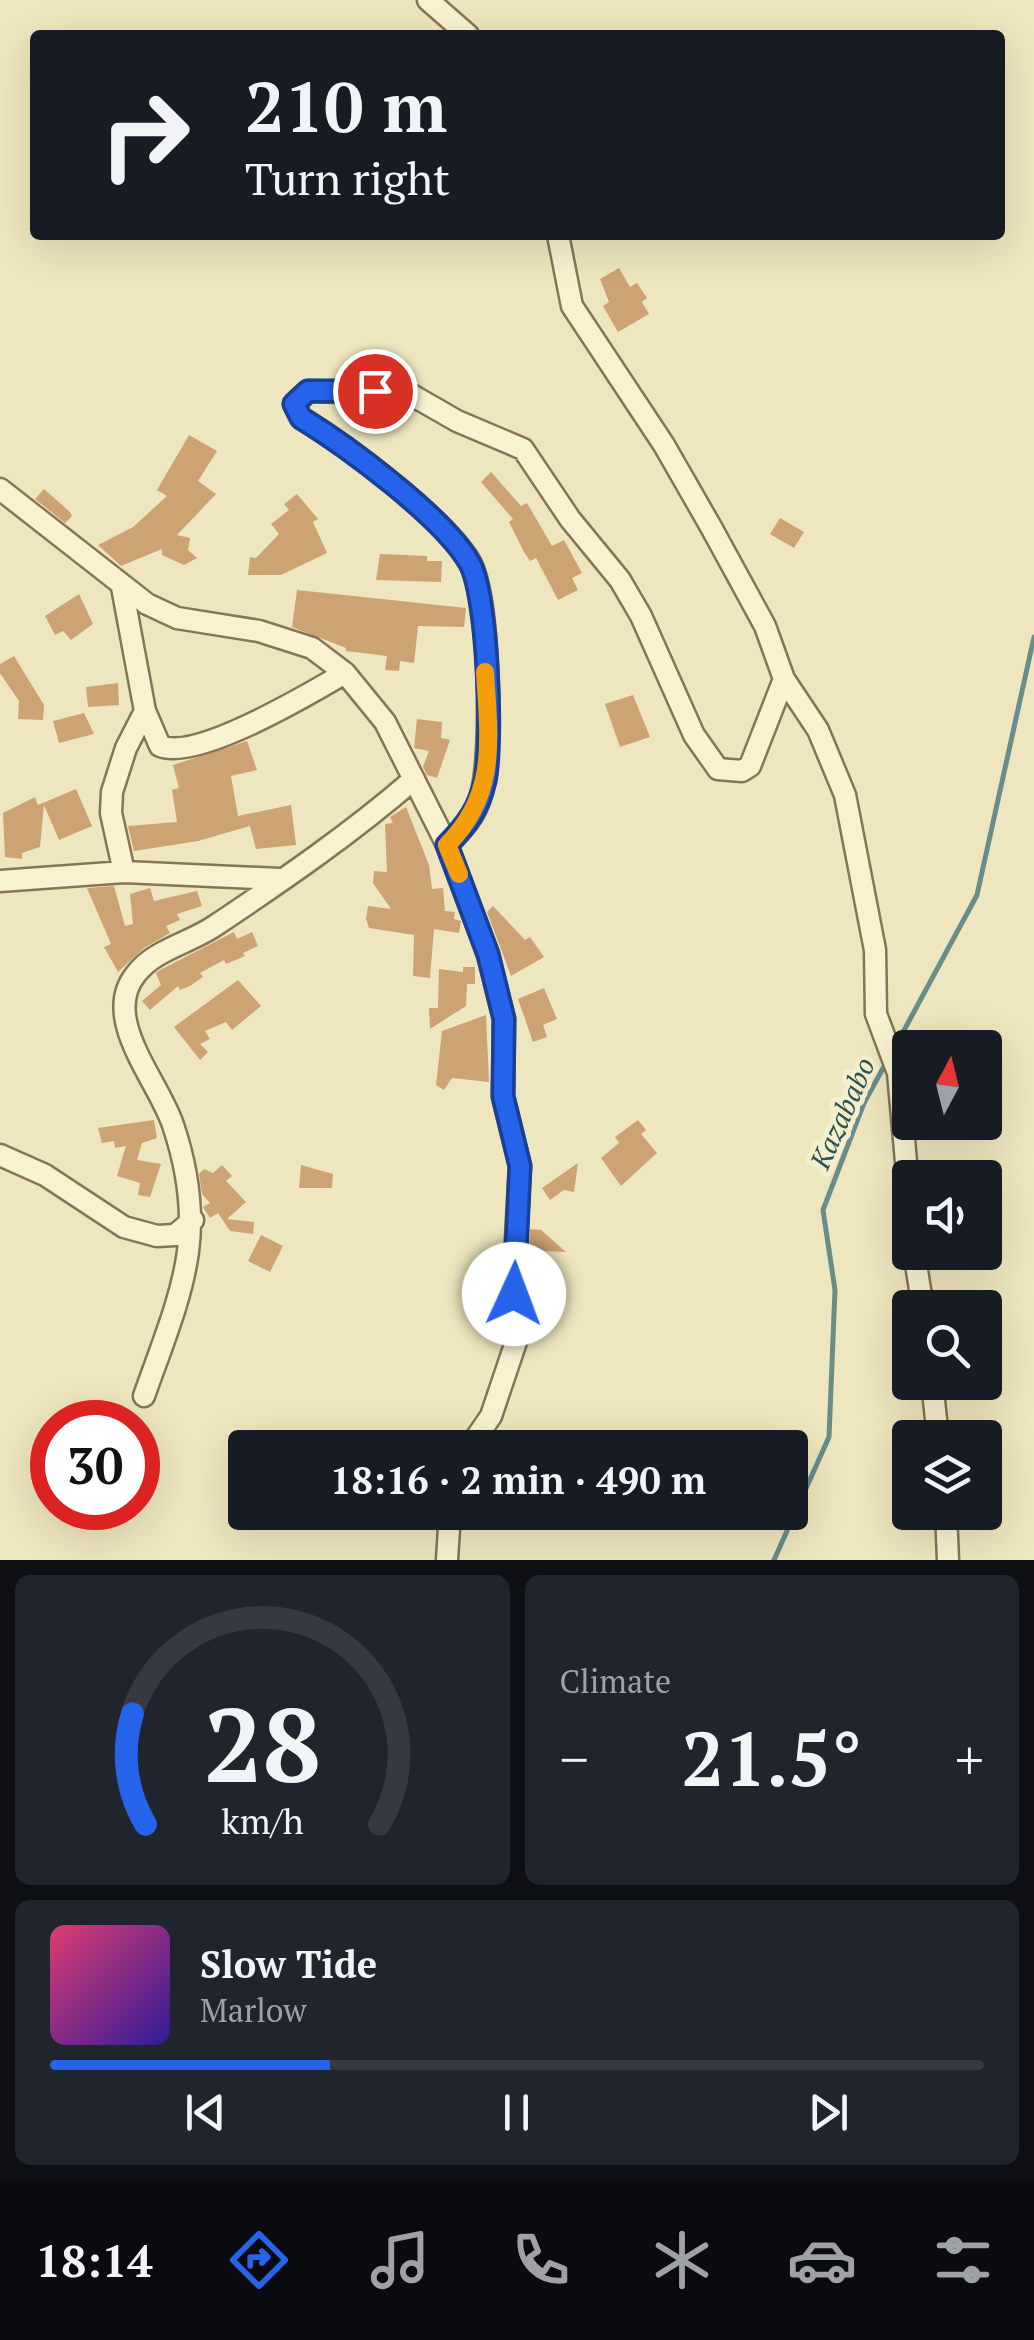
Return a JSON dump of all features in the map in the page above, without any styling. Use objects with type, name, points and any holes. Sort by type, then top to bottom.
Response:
[{"type":"street","points":[[428,0],[462,30]]},
{"type":"street","points":[[559,240],[572,306],[674,461],[765,626],[784,679],[818,730],[845,794],[875,950],[876,1014],[898,1072],[906,1160]]},
{"type":"street","points":[[447,845],[470,822],[486,778],[488,740],[479,580],[449,534],[301,418],[294,404],[299,395],[308,391],[410,394],[457,420],[523,448],[570,519],[620,580],[641,616],[694,736],[718,769],[742,771],[750,766],[784,679]]},
{"type":"street","points":[[0,489],[122,587],[177,618],[259,631],[312,648],[345,673],[385,722],[414,778],[447,845],[488,954],[504,1019],[503,1096],[520,1166],[514,1294],[518,1333],[491,1416],[481,1430]]},
{"type":"street","points":[[122,587],[145,711],[160,746],[180,747],[267,718],[345,673]]},
{"type":"street","points":[[124,872],[111,813],[112,792],[126,748],[145,711]]},
{"type":"street","points":[[144,1396],[189,1260],[193,1220],[190,1186],[172,1124],[152,1076],[130,1043],[123,993],[138,971],[210,929],[414,778]]},
{"type":"street","points":[[0,881],[124,872],[280,880]]},
{"type":"street","points":[[0,1155],[139,1232],[175,1235],[193,1220]]},
{"type":"street","points":[[447,1560],[449,1530]]},
{"type":"street","points":[[947,1530],[948,1560]]},
{"type":"building","points":[[619,268],[630,287],[637,283],[647,298],[642,302],[649,314],[618,332],[603,306],[609,302],[600,279]]},
{"type":"building","points":[[189,435],[217,451],[198,481],[216,494],[177,535],[190,538],[188,550],[197,558],[184,565],[162,555],[162,549],[121,566],[98,545],[133,527],[167,496],[157,490]]},
{"type":"building","points":[[491,472],[521,506],[527,503],[552,546],[564,540],[582,573],[572,578],[578,590],[558,600],[536,558],[530,561],[524,552],[509,522],[513,519],[481,482]]},
{"type":"building","points":[[44,489],[70,512],[72,516],[65,523],[35,499]]},
{"type":"building","points":[[297,494],[318,519],[313,522],[327,553],[281,575],[248,575],[250,557],[256,558],[279,534],[271,524],[289,510],[284,504]]},
{"type":"building","points":[[780,518],[804,532],[794,548],[770,534]]},
{"type":"building","points":[[380,554],[427,556],[427,561],[442,561],[441,582],[376,580]]},
{"type":"building","points":[[297,590],[466,608],[464,627],[418,626],[414,663],[400,661],[399,671],[385,670],[387,656],[346,651],[292,627]]},
{"type":"building","points":[[79,594],[93,624],[71,640],[63,631],[55,635],[45,616]]},
{"type":"building","points":[[14,656],[44,705],[43,720],[18,719],[19,701],[0,673],[0,664]]},
{"type":"building","points":[[118,683],[119,705],[88,707],[86,687]]},
{"type":"building","points":[[633,695],[650,737],[620,747],[605,704]]},
{"type":"building","points":[[84,713],[94,734],[59,743],[53,721]]},
{"type":"building","points":[[417,719],[442,722],[441,738],[450,740],[437,778],[427,775],[423,767],[429,751],[414,748]]},
{"type":"building","points":[[247,741],[257,770],[231,776],[238,816],[291,805],[296,845],[256,849],[250,826],[198,841],[134,851],[128,826],[177,822],[172,790],[179,788],[173,765]]},
{"type":"building","points":[[76,789],[92,826],[59,840],[44,805],[40,847],[22,853],[22,859],[5,857],[3,813],[35,797],[38,805]]},
{"type":"building","points":[[406,807],[429,865],[432,889],[443,888],[445,911],[455,912],[454,919],[461,921],[459,933],[434,929],[430,978],[413,976],[414,935],[369,928],[366,919],[368,906],[391,909],[373,883],[374,871],[387,872],[385,824],[393,823],[390,817]]},
{"type":"building","points":[[114,886],[125,926],[133,924],[130,894],[150,888],[154,901],[197,891],[202,906],[177,914],[180,920],[166,926],[170,933],[144,948],[118,972],[104,947],[111,944],[87,888]]},
{"type":"building","points":[[493,906],[525,940],[530,937],[544,957],[511,976],[487,912]]},
{"type":"building","points":[[234,932],[237,939],[252,932],[258,946],[243,953],[245,956],[226,964],[224,960],[200,973],[203,977],[190,986],[180,990],[178,986],[150,1010],[142,1001],[161,985],[156,973],[160,970]]},
{"type":"building","points":[[463,967],[475,967],[475,984],[467,984],[466,1006],[430,1029],[429,1008],[438,1008],[439,969],[463,972]]},
{"type":"building","points":[[238,980],[261,1006],[232,1030],[226,1022],[205,1031],[210,1039],[200,1044],[208,1052],[200,1060],[174,1027]]},
{"type":"building","points":[[544,988],[557,1019],[543,1025],[547,1037],[533,1042],[518,999]]},
{"type":"building","points":[[486,1015],[489,1082],[452,1078],[444,1090],[436,1085],[442,1031]]},
{"type":"building","points":[[154,1120],[157,1138],[142,1143],[137,1160],[161,1164],[150,1197],[138,1195],[140,1183],[117,1176],[126,1146],[115,1148],[114,1141],[102,1143],[98,1128]]},
{"type":"building","points":[[638,1120],[646,1130],[641,1134],[657,1153],[621,1186],[601,1158],[619,1143],[615,1137]]},
{"type":"building","points":[[578,1163],[574,1192],[564,1190],[550,1200],[542,1188]]},
{"type":"building","points":[[222,1165],[232,1176],[226,1181],[246,1202],[227,1219],[254,1222],[253,1234],[230,1231],[218,1213],[210,1218],[203,1207],[210,1203],[202,1194],[199,1174],[204,1169],[213,1173]]},
{"type":"building","points":[[301,1165],[333,1174],[332,1188],[299,1188]]},
{"type":"building","points":[[530,1229],[541,1230],[566,1252],[529,1250]]},
{"type":"building","points":[[261,1235],[283,1246],[270,1272],[248,1261]]},
{"type":"waterway","name":"Kazababo","points":[[904,1030],[977,895],[1034,637]]},
{"type":"waterway","name":"Kazababo","points":[[774,1560],[829,1437],[835,1290],[823,1210],[864,1103],[887,1061]]},
{"type":"slow traffic","points":[[459,874],[447,845],[470,822],[486,778],[485,672]]},
{"type":"route","points":[[375,391],[308,391],[299,395],[294,404],[301,418],[449,534],[479,580],[488,740],[486,778],[470,822],[447,845],[488,954],[504,1019],[503,1096],[520,1166],[514,1294]]}]
